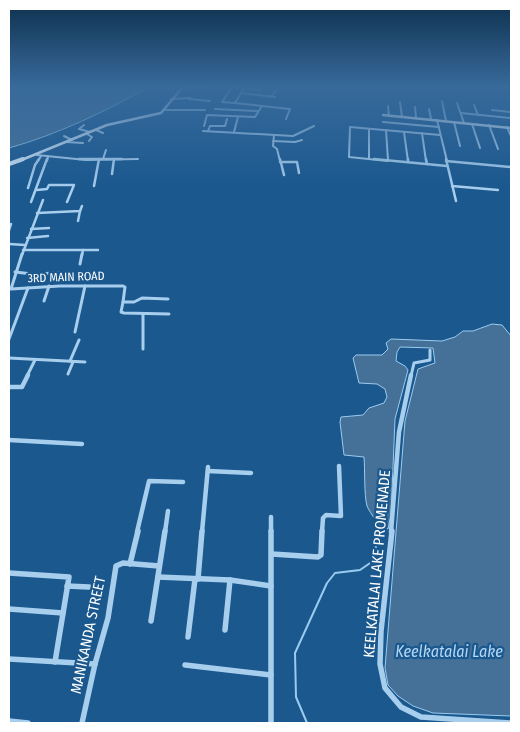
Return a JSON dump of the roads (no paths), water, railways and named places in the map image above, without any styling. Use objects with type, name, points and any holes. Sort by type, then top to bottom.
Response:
[{"type":"street","points":[[9,164],[39,155],[63,142],[111,124],[128,120]]},
{"type":"street","points":[[204,126],[206,120]]},
{"type":"street","points":[[208,131],[210,126],[225,126],[227,120]]},
{"type":"street","points":[[234,132],[237,120]]},
{"type":"street","points":[[437,120],[456,201]]},
{"type":"street","points":[[438,120],[509,128],[511,136]]},
{"type":"street","points":[[388,160],[383,122],[439,127]]},
{"type":"street","points":[[454,122],[460,146]]},
{"type":"street","points":[[472,124],[480,148]]},
{"type":"street","points":[[84,125],[79,129],[92,137],[89,141]]},
{"type":"street","points":[[203,131],[296,135],[314,126]]},
{"type":"street","points":[[489,126],[498,149]]},
{"type":"street","points":[[440,135],[350,128],[349,157],[448,166]]},
{"type":"street","points":[[368,129],[368,159]]},
{"type":"street","points":[[96,130],[102,133]]},
{"type":"street","points":[[404,132],[408,162]]},
{"type":"street","points":[[422,133],[427,164]]},
{"type":"street","points":[[274,135],[273,147],[277,149],[284,175]]},
{"type":"street","points":[[64,136],[72,140]]},
{"type":"street","points":[[273,141],[295,142],[302,140]]},
{"type":"street","points":[[63,142],[83,143]]},
{"type":"street","points":[[103,159],[106,150]]},
{"type":"street","points":[[39,155],[48,157],[138,159]]},
{"type":"street","points":[[28,188],[39,155]]},
{"type":"street","points":[[31,202],[48,157]]},
{"type":"street","points":[[94,186],[99,159]]},
{"type":"street","points":[[112,174],[114,159]]},
{"type":"street","points":[[446,161],[511,167]]},
{"type":"street","points":[[280,162],[297,162],[300,172]]},
{"type":"street","points":[[37,190],[47,190],[49,185],[74,184],[67,202]]},
{"type":"street","points":[[452,186],[498,190]]},
{"type":"street","name":"3RD MAIN ROAD","points":[[42,200],[15,272],[12,289],[50,286],[125,287],[123,302]]},
{"type":"street","points":[[78,221],[82,206]]},
{"type":"street","points":[[37,213],[80,211]]},
{"type":"street","points":[[9,230],[11,224]]},
{"type":"street","points":[[31,229],[49,228]]},
{"type":"street","points":[[28,238],[48,236]]},
{"type":"street","points":[[9,244],[25,245]]},
{"type":"street","points":[[23,250],[98,250]]},
{"type":"street","points":[[80,264],[83,250]]},
{"type":"street","points":[[9,272],[32,274],[58,273]]},
{"type":"street","points":[[44,301],[50,286]]},
{"type":"street","points":[[75,332],[85,286]]},
{"type":"street","points":[[9,339],[28,288]]},
{"type":"street","points":[[168,299],[142,298],[134,302],[123,302],[122,313],[169,314]]},
{"type":"street","points":[[144,314],[144,349]]},
{"type":"street","points":[[68,374],[79,340]]},
{"type":"street","name":"KEELKATALAI LAKE PROMENADE","points":[[430,350],[430,360],[414,362],[403,406],[399,432],[395,498],[380,651],[385,688],[401,707],[421,717],[511,723]]},
{"type":"street","points":[[9,358],[85,362]]},
{"type":"street","points":[[9,387],[22,387],[35,360]]},
{"type":"street","points":[[9,440],[82,444]]},
{"type":"street","points":[[272,554],[318,557],[321,555],[323,518],[326,515],[341,516],[339,466]]},
{"type":"street","points":[[188,637],[197,579],[208,469],[251,473]]},
{"type":"street","points":[[159,566],[130,564],[149,481],[183,482]]},
{"type":"street","points":[[151,621],[168,511]]},
{"type":"street","points":[[271,517],[271,723]]},
{"type":"street","name":"MANIKANDA STREET","points":[[82,723],[95,664],[108,618],[116,566],[120,563],[130,564]]},
{"type":"street","points":[[9,573],[69,577],[55,662]]},
{"type":"street","points":[[158,576],[230,580],[271,586]]},
{"type":"street","points":[[225,630],[230,580]]},
{"type":"street","points":[[67,586],[89,587]]},
{"type":"street","points":[[9,609],[63,613]]},
{"type":"street","points":[[9,659],[95,664]]},
{"type":"street","points":[[185,665],[208,666],[222,670],[271,675]]},
{"type":"street","points":[[9,721],[28,723]]},
{"type":"water","points":[[9,120],[84,120],[46,136],[9,148]]},
{"type":"water","name":"Keelkatalai Lake","points":[[492,324],[502,325],[511,336],[511,716],[433,713],[413,706],[398,696],[388,685],[385,668],[405,421],[418,369],[435,363],[433,348],[400,347],[397,352],[396,361],[408,370],[395,419],[391,515],[388,529],[379,523],[367,506],[364,457],[344,455],[340,422],[341,417],[363,415],[369,408],[384,403],[387,397],[385,389],[377,384],[359,383],[353,358],[356,355],[382,355],[388,349],[386,343],[391,339],[442,341],[455,337],[463,331],[473,331]]},
{"type":"waterway","points":[[378,524],[379,531]]},
{"type":"waterway","points":[[307,723],[296,697],[295,653],[327,583],[335,573],[360,570],[373,561],[379,531]]}]
